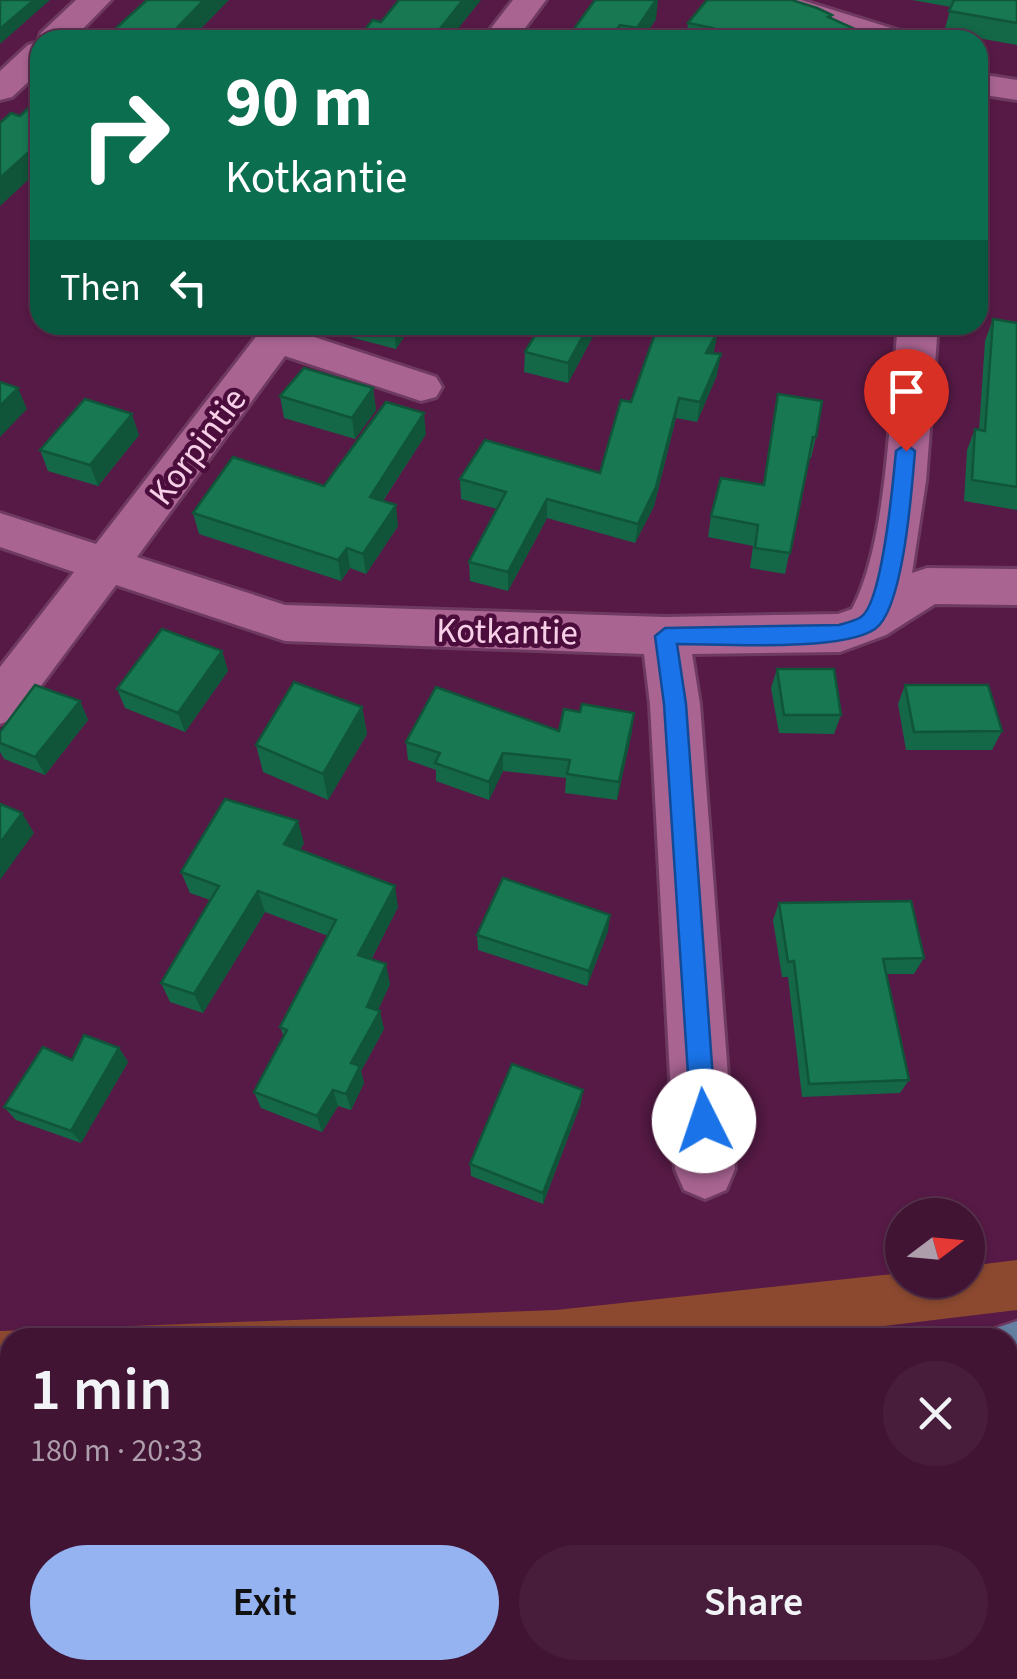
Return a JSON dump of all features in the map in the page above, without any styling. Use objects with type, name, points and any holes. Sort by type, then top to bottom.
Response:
[{"type":"street","points":[[64,30],[95,0]]},
{"type":"street","points":[[508,30],[530,0]]},
{"type":"street","points":[[767,0],[863,30]]},
{"type":"street","points":[[0,90],[30,62]]},
{"type":"street","points":[[988,86],[1017,90]]},
{"type":"street","name":"Korpintie","points":[[0,704],[280,335]]},
{"type":"street","points":[[290,335],[421,387]]},
{"type":"street","points":[[869,622],[880,608],[898,531],[917,335]]},
{"type":"street","name":"Kotkantie","points":[[0,530],[285,623],[665,636],[840,634],[869,622],[927,586],[1017,587]]},
{"type":"street","points":[[665,636],[675,704],[705,1170]]},
{"type":"shaded area","points":[[1017,1260],[1017,1310],[868,1328],[79,1328],[556,1310],[885,1275],[885,1298],[985,1298],[985,1264]]},
{"type":"building","points":[[0,0],[34,0],[0,29]]},
{"type":"building","points":[[147,0],[204,0],[175,30],[114,30]]},
{"type":"building","points":[[399,0],[463,0],[439,30],[364,30],[373,20],[381,22]]},
{"type":"building","points":[[595,0],[656,0],[637,28],[620,25],[616,30],[573,30]]},
{"type":"building","points":[[707,0],[792,0],[817,8],[857,30],[712,30],[688,23]]},
{"type":"building","points":[[954,0],[1017,0],[1017,23],[949,11]]},
{"type":"building","points":[[30,106],[30,151],[0,178],[0,123],[11,113],[20,116]]},
{"type":"building","points":[[993,319],[1017,323],[1017,487],[972,480],[975,429],[985,431]]},
{"type":"building","points":[[535,335],[583,335],[568,363],[525,352]]},
{"type":"building","points":[[654,335],[716,335],[706,353],[721,354],[700,402],[679,398],[656,487],[638,524],[547,499],[508,572],[469,562],[506,492],[460,479],[485,440],[600,473],[621,400],[631,402]]},
{"type":"building","points":[[304,368],[373,388],[352,418],[280,396]]},
{"type":"building","points":[[0,382],[18,388],[0,406]]},
{"type":"building","points":[[778,394],[822,401],[790,553],[755,548],[758,525],[711,516],[721,478],[764,485]]},
{"type":"building","points":[[85,399],[132,414],[90,465],[40,450]]},
{"type":"building","points":[[386,402],[424,413],[370,497],[396,505],[363,554],[347,548],[338,560],[193,513],[233,457],[324,486]]},
{"type":"building","points":[[162,629],[222,651],[178,713],[117,689]]},
{"type":"building","points":[[777,669],[834,669],[841,715],[784,715]]},
{"type":"building","points":[[294,682],[362,707],[323,774],[256,745]]},
{"type":"building","points":[[35,685],[80,701],[35,757],[0,743],[0,732]]},
{"type":"building","points":[[905,685],[988,685],[1002,731],[914,732]]},
{"type":"building","points":[[436,687],[559,731],[564,709],[580,712],[582,704],[634,713],[619,782],[567,774],[570,760],[503,753],[489,782],[435,763],[440,753],[406,742]]},
{"type":"building","points":[[225,799],[298,821],[284,844],[395,886],[358,955],[386,964],[367,1007],[380,1011],[351,1063],[360,1066],[346,1094],[333,1090],[317,1116],[254,1092],[287,1030],[280,1027],[336,920],[258,891],[194,994],[161,983],[219,886],[181,872]]},
{"type":"building","points":[[0,804],[22,813],[0,843]]},
{"type":"building","points":[[503,878],[610,915],[589,971],[477,935]]},
{"type":"building","points":[[911,901],[924,958],[883,959],[909,1080],[809,1084],[794,961],[788,962],[779,903]]},
{"type":"building","points":[[84,1035],[119,1048],[71,1131],[4,1107],[43,1047],[72,1060]]},
{"type":"building","points":[[512,1064],[583,1090],[543,1193],[470,1164]]},
{"type":"route","points":[[704,1121],[675,704],[665,636],[840,634],[869,622],[880,608],[898,531],[906,451]]}]
